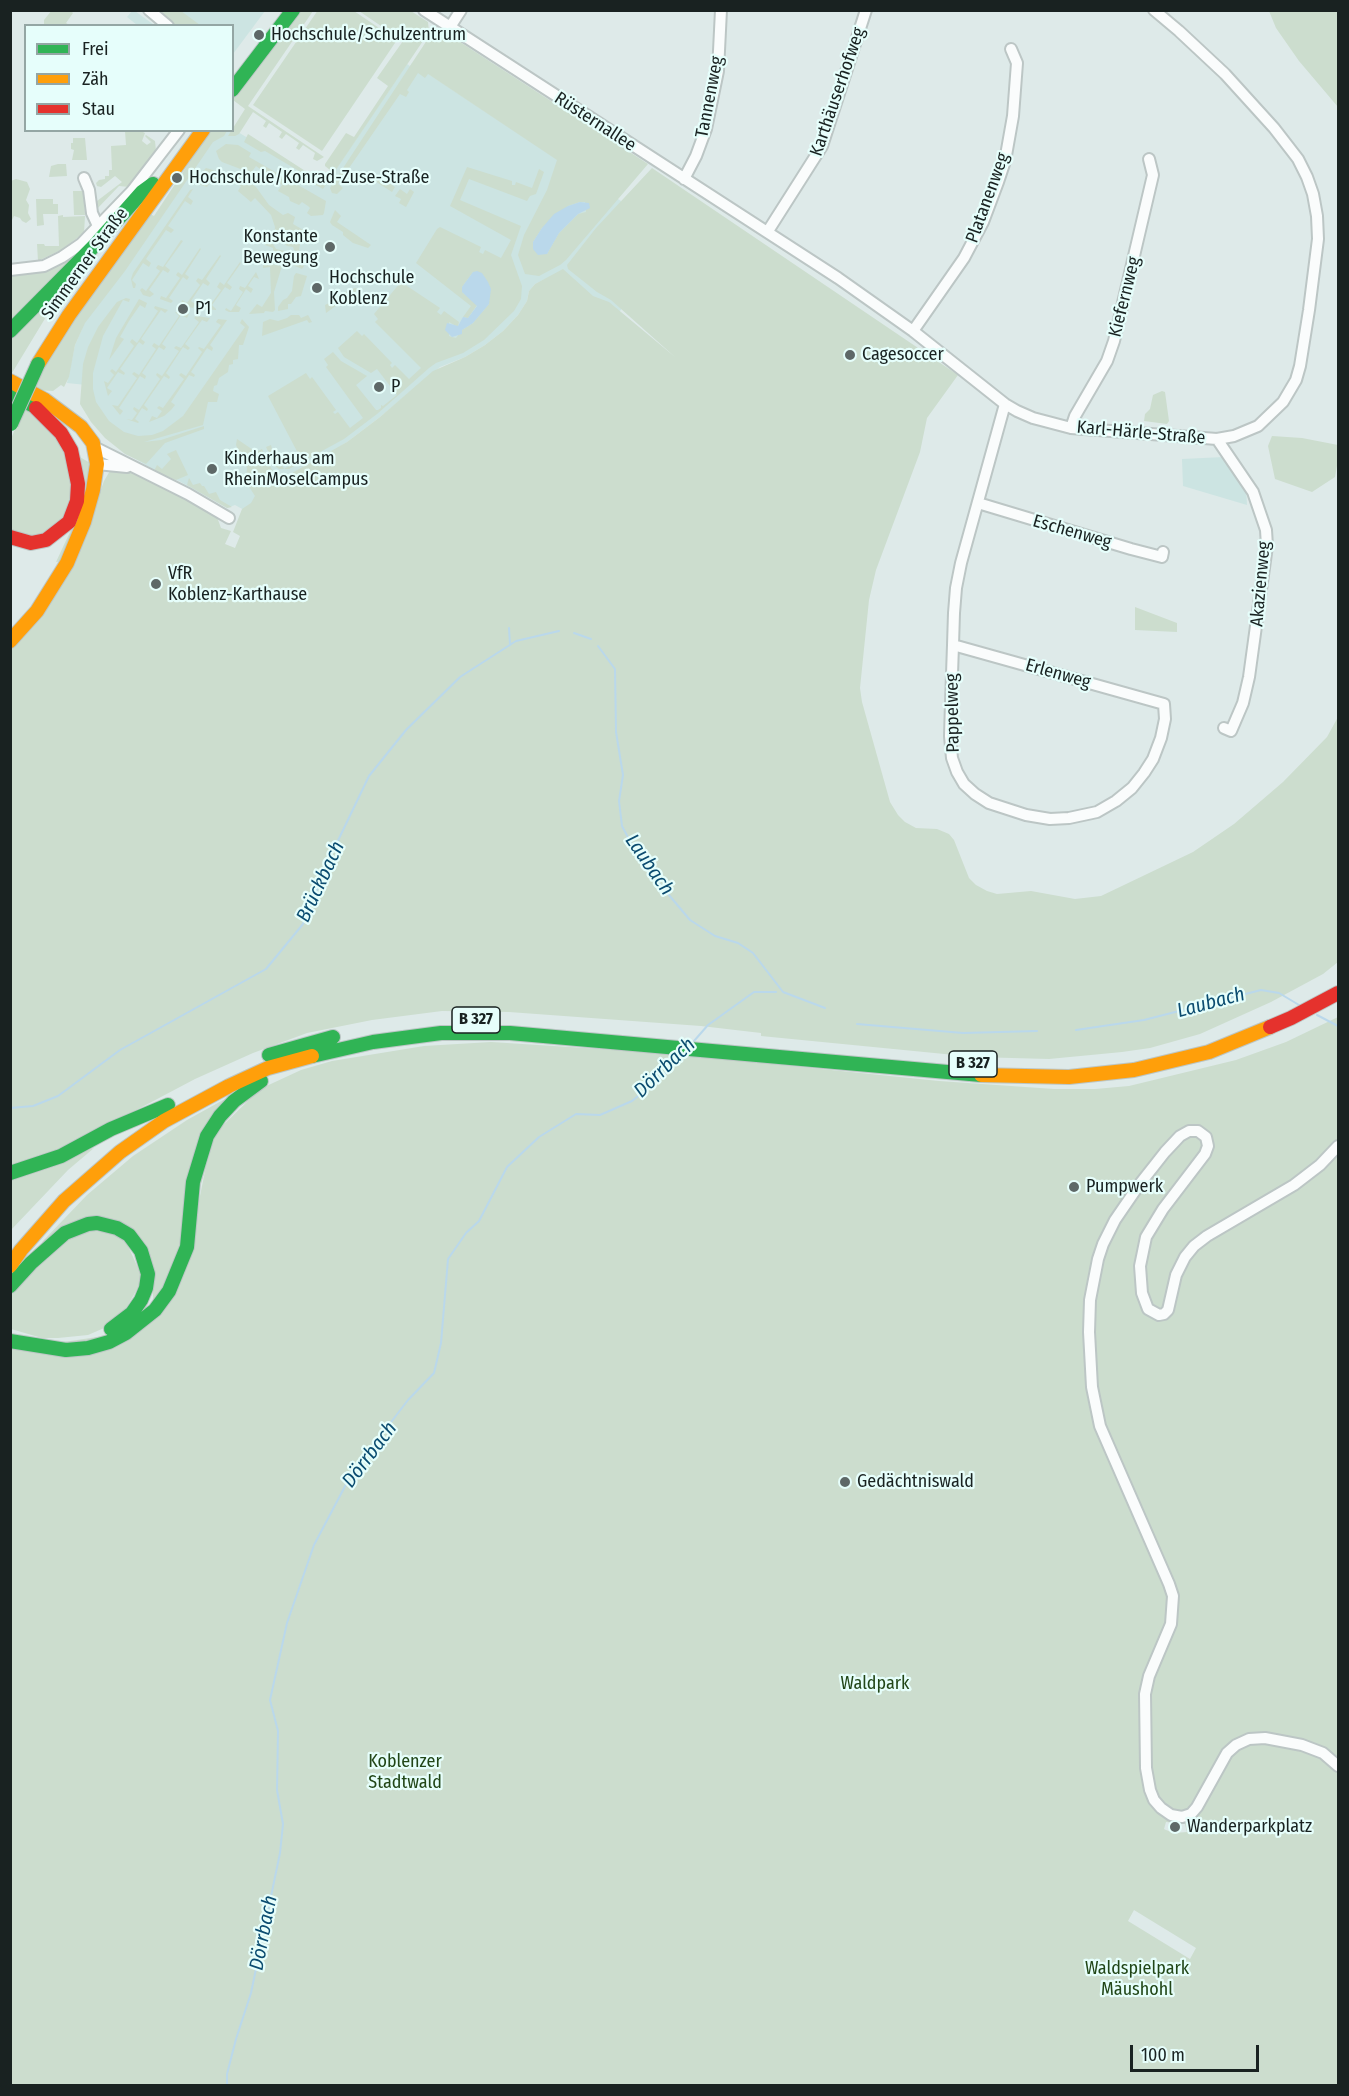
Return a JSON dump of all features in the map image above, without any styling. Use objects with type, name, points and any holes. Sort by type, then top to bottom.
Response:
[{"type":"main road","points":[[234,79],[287,10]]},
{"type":"main road","points":[[234,87],[293,10]]},
{"type":"main road","name":"Simmerner Straße","points":[[11,425],[34,362],[58,312],[191,132]]},
{"type":"main road","name":"Simmerner Straße","points":[[10,396],[202,132]]},
{"type":"main road","points":[[10,331],[95,245],[142,192],[153,184]]},
{"type":"main road","points":[[10,324],[33,308]]},
{"type":"main road","points":[[10,381],[39,403],[61,433],[71,450],[78,484],[77,501],[69,522],[46,540],[24,542],[10,537]]},
{"type":"main road","points":[[10,386],[36,400],[63,426],[85,455],[97,464]]},
{"type":"main road","points":[[10,396],[39,403],[64,413],[81,427],[94,447],[97,464],[84,522],[67,563],[37,611],[10,641]]},
{"type":"main road","name":"B 327","points":[[10,1266],[42,1225],[90,1178],[120,1152],[164,1121],[268,1068],[373,1042],[441,1033],[703,1036],[777,1046],[984,1065],[1070,1067],[1126,1060],[1208,1040],[1266,1017],[1338,978]]},
{"type":"main road","name":"B 327","points":[[10,1244],[56,1193],[82,1169],[138,1125],[168,1105],[199,1087],[266,1057],[300,1045],[369,1030],[405,1024],[474,1020],[511,1021],[616,1036],[966,1074],[1069,1077],[1134,1070],[1209,1052],[1291,1018],[1338,993]]},
{"type":"main road","points":[[10,1341],[66,1350],[88,1348],[109,1342],[126,1333],[155,1310],[169,1291],[187,1247],[193,1182],[207,1136],[220,1116],[234,1101],[267,1077],[306,1058]]},
{"type":"main road","points":[[10,1173],[61,1156],[111,1129],[168,1105]]},
{"type":"main road","points":[[10,1286],[56,1240],[65,1233],[88,1224],[110,1226],[129,1235],[141,1251],[148,1274],[141,1300],[120,1324],[105,1333],[87,1339],[65,1342],[39,1341],[10,1333]]},
{"type":"street","points":[[149,10],[166,24]]},
{"type":"street","name":"Rüsternallee","points":[[424,10],[768,231]]},
{"type":"street","points":[[450,27],[461,10]]},
{"type":"street","name":"Tannenweg","points":[[684,179],[696,156],[708,120],[718,71],[721,10]]},
{"type":"street","name":"Karthäuserhofweg","points":[[768,231],[822,146],[866,10]]},
{"type":"street","name":"Karl-Härle-Straße","points":[[768,231],[913,331],[1005,404],[1033,418],[1071,428],[1217,439],[1234,436],[1258,426],[1283,402],[1296,380],[1303,350],[1318,239],[1313,194],[1298,159],[1274,128],[1225,74],[1154,10]]},
{"type":"street","name":"Platanenweg","points":[[913,331],[964,258],[983,222],[998,182],[1013,116],[1017,63],[1011,49]]},
{"type":"street","points":[[10,270],[44,266],[81,244],[132,191],[176,132]]},
{"type":"street","name":"Kiefernweg","points":[[1071,428],[1075,416],[1107,361],[1114,341],[1153,175],[1149,159]]},
{"type":"street","points":[[84,178],[89,189],[92,213],[98,226]]},
{"type":"street","name":"Pappelweg","points":[[1005,404],[956,588],[952,645],[950,747],[957,772],[964,784],[989,803],[1026,814],[1050,819],[1069,818],[1097,812],[1132,788],[1153,759],[1165,719],[1164,704]]},
{"type":"street","name":"Akazienweg","points":[[1217,439],[1253,492],[1266,530],[1267,546],[1249,677],[1243,703],[1231,731],[1224,728]]},
{"type":"street","points":[[94,447],[188,494],[229,518]]},
{"type":"street","points":[[97,464],[136,468]]},
{"type":"street","name":"Eschenweg","points":[[978,503],[1131,549],[1162,557],[1163,552]]},
{"type":"street","name":"Erlenweg","points":[[952,645],[1164,704]]},
{"type":"street","points":[[1338,1146],[1320,1165],[1294,1185],[1194,1246],[1178,1270],[1168,1310],[1159,1315],[1148,1309],[1142,1293],[1140,1266],[1146,1238],[1155,1219],[1203,1157],[1208,1146],[1206,1137],[1198,1131],[1189,1131],[1180,1136],[1139,1185],[1115,1220],[1103,1244],[1090,1300],[1089,1332],[1092,1387],[1100,1426],[1173,1596],[1171,1624],[1149,1676],[1145,1694],[1146,1768],[1154,1800],[1161,1809],[1171,1815],[1182,1817],[1191,1814],[1227,1753],[1236,1745],[1252,1738],[1302,1744],[1323,1753],[1338,1766]]},
{"type":"shaded area","points":[[135,11],[153,24],[136,24],[127,17]]},
{"type":"shaded area","points":[[154,11],[265,11],[234,53],[234,24],[171,24]]},
{"type":"shaded area","name":"Hochschule Koblenz","points":[[412,63],[621,201],[632,237],[668,261],[615,316],[545,279],[535,284],[529,291],[527,301],[518,315],[485,345],[465,357],[440,367],[347,442],[244,510],[235,505],[227,508],[127,454],[107,432],[86,385],[67,383],[75,345],[82,329],[76,322],[216,132],[234,132],[234,130],[325,185],[407,64],[410,66]]},
{"type":"shaded area","points":[[580,202],[589,203],[590,208],[578,214],[559,233],[547,254],[538,255],[533,249],[533,242],[542,228],[554,214]]},
{"type":"shaded area","points":[[473,272],[482,273],[491,289],[489,304],[473,323],[462,330],[462,334],[452,337],[445,330],[447,323],[458,326],[463,317],[468,318],[477,306],[462,292],[462,287]]},
{"type":"shaded area","points":[[1224,457],[1246,486],[1247,505],[1183,486],[1182,459]]},
{"type":"green space","points":[[52,10],[73,13],[68,24],[44,24],[44,20]]},
{"type":"green space","points":[[318,10],[354,11],[397,40],[322,151],[253,105]]},
{"type":"green space","points":[[154,11],[181,11],[199,24],[171,24]]},
{"type":"green space","points":[[300,11],[313,11],[248,106],[324,157],[317,161],[313,159],[315,153],[303,145],[299,150],[296,148],[299,143],[286,134],[282,139],[279,137],[282,132],[269,123],[266,128],[263,126],[266,121],[253,112],[239,134],[228,136],[231,132],[234,132],[234,126],[245,109],[234,101],[234,96],[236,97]]},
{"type":"green space","points":[[359,11],[411,11],[428,22],[429,32],[323,189],[314,184],[316,181],[265,151],[261,152],[244,142],[248,134],[313,176],[316,172],[325,178],[330,170],[325,164],[346,133],[354,137],[388,86],[377,78],[403,41]]},
{"type":"green space","points":[[1269,11],[1338,11],[1338,107],[1299,61],[1276,28]]},
{"type":"green space","points":[[440,29],[648,164],[566,260],[539,276],[525,274],[518,255],[524,235],[547,190],[557,160],[428,74],[425,78],[418,73],[407,90],[409,92],[406,97],[400,94],[338,184],[343,188],[337,194],[332,193],[330,188],[431,34]],"holes":[[[585,202],[586,212],[578,214],[559,233],[547,254],[533,242],[542,228],[568,206]]]},
{"type":"green space","points":[[125,132],[143,132],[145,133],[142,141],[147,145],[151,142],[146,135],[155,141],[156,151],[129,187],[119,186],[96,210],[97,201],[122,182],[115,176],[101,187],[96,183],[105,179],[105,176],[109,176],[109,170],[112,170],[111,146],[126,145]]},
{"type":"green space","points":[[182,132],[185,132],[137,195],[24,309],[11,319],[10,276],[45,270],[64,260]]},
{"type":"green space","points":[[209,132],[226,132],[213,142],[125,271],[85,323],[75,345],[69,377],[64,387],[61,385],[53,391],[38,390],[34,387],[56,342],[150,214],[154,216]]},
{"type":"green space","points":[[73,138],[85,138],[87,160],[72,160]]},
{"type":"green space","points":[[226,144],[238,145],[251,153],[249,157],[326,201],[323,215],[311,216],[307,213],[310,208],[308,206],[302,202],[299,205],[290,201],[289,197],[278,191],[282,185],[256,166],[251,173],[222,162],[216,151]]},
{"type":"green space","points":[[66,164],[67,176],[49,177],[51,166]]},
{"type":"green space","points":[[467,167],[512,181],[512,185],[516,182],[532,188],[539,169],[544,172],[536,194],[530,196],[527,201],[469,179],[460,200],[521,226],[511,255],[522,286],[521,299],[514,311],[484,340],[463,353],[429,368],[377,414],[344,439],[289,469],[284,469],[301,459],[268,396],[306,373],[310,379],[312,377],[336,410],[333,412],[335,414],[338,412],[350,428],[363,418],[326,367],[328,365],[324,359],[333,352],[341,361],[367,376],[356,385],[376,410],[381,408],[381,405],[383,406],[397,395],[377,369],[371,373],[344,357],[338,348],[357,331],[362,336],[364,334],[392,363],[390,365],[392,368],[395,365],[409,379],[421,368],[375,322],[378,319],[374,314],[401,282],[440,308],[437,312],[441,315],[444,311],[459,322],[456,326],[449,322],[449,336],[456,338],[489,304],[473,272],[462,287],[462,292],[477,305],[468,318],[463,317],[471,306],[416,263],[440,227],[481,247],[479,252],[483,254],[485,250],[501,258],[511,240],[450,206]]},
{"type":"green space","points":[[206,168],[245,179],[256,187],[269,205],[283,215],[288,213],[295,217],[293,224],[305,231],[299,252],[281,240],[274,241],[267,238],[268,235],[274,236],[275,227],[271,215],[255,198],[251,202],[238,191],[241,186],[230,182],[211,181],[207,187],[198,184],[197,177]]},
{"type":"green space","points":[[652,168],[958,375],[927,418],[920,452],[876,570],[869,600],[860,688],[890,802],[898,815],[916,828],[937,829],[949,834],[954,840],[969,878],[987,891],[997,894],[1031,891],[1075,899],[1101,896],[1193,852],[1234,824],[1283,782],[1327,737],[1338,717],[1338,962],[1323,974],[1271,1002],[1200,1034],[1150,1048],[1049,1059],[975,1057],[761,1036],[761,1033],[701,1026],[509,1012],[442,1011],[372,1020],[307,1033],[253,1053],[195,1079],[72,1144],[11,1167],[10,650],[74,565],[104,481],[111,469],[125,469],[183,495],[217,517],[221,528],[231,531],[225,544],[235,548],[240,536],[233,532],[242,509],[251,503],[255,496],[246,482],[247,468],[236,445],[237,439],[256,452],[262,449],[274,474],[281,478],[285,477],[347,442],[433,371],[485,345],[518,315],[527,301],[529,291],[535,284],[563,269],[593,296],[609,302],[675,357],[611,300],[568,269],[567,265],[596,228]]},
{"type":"green space","points":[[373,173],[395,187],[392,192],[370,178]]},
{"type":"green space","points":[[16,179],[27,182],[30,189],[26,200],[31,219],[26,223],[14,216],[11,222],[11,181]]},
{"type":"green space","points":[[193,189],[188,197],[193,201],[191,205],[185,201],[168,226],[174,230],[171,233],[166,230],[146,259],[151,263],[149,267],[143,263],[132,280],[136,284],[133,288],[131,279],[133,273],[190,190]]},
{"type":"green space","points":[[400,189],[407,194],[410,189],[414,192],[406,207],[399,203],[401,199],[395,196]]},
{"type":"green space","points":[[73,191],[84,191],[85,215],[74,215]]},
{"type":"green space","points":[[36,199],[53,199],[53,204],[58,204],[58,214],[43,214],[44,225],[37,226]]},
{"type":"green space","points":[[335,210],[341,216],[337,222],[371,245],[368,248],[353,243],[343,235],[343,232],[332,225],[330,222]]},
{"type":"green space","points":[[63,215],[63,217],[85,216],[84,233],[61,250],[38,261],[37,244],[59,246],[58,216]]},
{"type":"green space","points":[[181,240],[183,241],[165,266],[170,270],[168,273],[163,270],[149,290],[154,294],[150,297],[143,295],[140,290],[142,288],[146,291],[160,271],[156,268],[158,265],[163,267]]},
{"type":"green space","points":[[267,241],[276,249],[302,255],[304,266],[302,269],[288,263],[263,259],[264,254],[272,256],[273,248],[265,245]]},
{"type":"green space","points":[[98,248],[52,307],[12,373],[11,336]]},
{"type":"green space","points":[[200,248],[185,274],[189,277],[187,280],[183,277],[169,298],[173,301],[171,303],[160,299],[161,296],[166,298],[180,278],[176,275],[178,272],[182,275]]},
{"type":"green space","points":[[220,255],[206,279],[210,283],[208,286],[203,283],[191,301],[195,304],[193,308],[181,305],[182,300],[187,303],[200,285],[196,281],[198,278],[202,280]]},
{"type":"green space","points":[[240,262],[227,283],[232,287],[230,290],[225,287],[212,305],[216,310],[202,309],[204,305],[209,307],[221,290],[217,287],[220,282],[224,285]]},
{"type":"green space","points":[[263,263],[282,266],[274,292],[275,310],[249,314],[257,304],[262,307],[271,293],[270,267],[263,268]]},
{"type":"green space","points":[[256,272],[259,279],[254,277],[248,286],[253,289],[251,293],[246,289],[236,305],[241,308],[239,312],[229,312],[225,310],[226,308],[231,311],[243,292],[239,289],[240,286],[245,288]]},
{"type":"green space","points":[[296,273],[307,276],[301,296],[288,304],[288,309],[278,311],[278,307],[292,291]]},
{"type":"green space","points":[[355,288],[359,289],[326,313],[325,305],[331,302],[331,299],[339,294],[342,297],[343,293]]},
{"type":"green space","points":[[126,298],[130,299],[129,302],[123,300],[103,336],[93,373],[93,389],[96,402],[109,421],[124,432],[138,436],[163,431],[183,416],[245,327],[240,323],[242,319],[249,327],[243,345],[239,345],[238,359],[233,360],[228,372],[219,378],[217,385],[214,386],[213,391],[219,394],[217,402],[208,402],[203,425],[144,442],[161,440],[204,426],[204,429],[165,443],[146,464],[125,454],[105,438],[91,422],[80,404],[83,364],[88,347],[98,327],[117,302]]},
{"type":"green space","points":[[139,299],[147,303],[145,308],[140,305],[120,337],[124,339],[109,360],[116,338]]},
{"type":"green space","points":[[155,306],[168,310],[165,313],[161,310],[141,339],[145,342],[143,345],[139,342],[120,369],[125,373],[124,375],[118,372],[107,388],[112,391],[108,396],[104,381],[108,383],[114,375],[110,371],[112,369],[116,372],[134,346],[130,342],[132,339],[137,343],[158,311],[154,308]]},
{"type":"green space","points":[[175,312],[189,314],[187,318],[181,315],[162,344],[166,347],[164,350],[159,347],[142,373],[146,376],[145,379],[140,376],[119,408],[123,411],[120,415],[112,405],[118,406],[137,378],[132,374],[134,372],[139,375],[156,349],[152,346],[154,343],[159,346],[179,316]]},
{"type":"green space","points":[[291,315],[299,315],[301,318],[308,315],[312,322],[309,323],[307,320],[262,336],[263,322],[270,319],[278,321]]},
{"type":"green space","points":[[196,316],[210,318],[207,322],[202,320],[185,344],[190,348],[188,350],[183,347],[166,373],[169,379],[164,376],[144,405],[147,411],[142,408],[135,419],[139,422],[126,419],[132,420],[137,413],[134,407],[139,410],[160,379],[157,373],[162,376],[179,351],[174,348],[176,346],[181,348],[199,322],[194,318]]},
{"type":"green space","points":[[218,319],[227,320],[210,345],[213,348],[212,351],[207,348],[191,372],[195,375],[194,377],[189,375],[171,402],[175,405],[171,410],[164,416],[149,422],[152,416],[157,418],[162,411],[157,408],[159,406],[163,408],[184,379],[179,375],[181,373],[186,376],[202,352],[198,348],[204,349],[221,325],[216,322]]},
{"type":"green space","points":[[1165,392],[1169,421],[1167,424],[1144,421],[1153,395]]},
{"type":"green space","points":[[24,408],[50,427],[71,458],[72,499],[62,522],[36,539],[11,532],[10,441]]},
{"type":"green space","points":[[1272,436],[1302,438],[1338,445],[1335,477],[1312,492],[1275,479],[1268,446]]},
{"type":"green space","points":[[271,445],[273,453],[275,452],[284,469],[275,466],[266,447]]},
{"type":"green space","points":[[176,450],[188,475],[176,480],[154,471],[157,465],[162,469],[171,459],[167,454]]},
{"type":"green space","points":[[78,456],[92,464],[91,486],[64,561],[56,562],[83,504],[84,493]]},
{"type":"green space","points":[[189,478],[193,485],[200,483],[209,494],[216,492],[220,500],[232,507],[227,508],[187,485]]},
{"type":"green space","points":[[1135,607],[1177,623],[1177,632],[1135,630]]},
{"type":"green space","name":"Koblenzer Stadtwald","points":[[1338,1017],[1338,2085],[11,2085],[11,1347],[17,1349],[137,1331],[191,1241],[212,1136],[260,1089],[301,1070],[332,1061],[424,1046],[491,1042],[664,1053],[939,1081],[1054,1089],[1095,1089],[1129,1086],[1236,1060],[1286,1042]],"holes":[[[1166,1822],[1185,1824],[1187,1832],[1174,1833],[1166,1830],[1164,1829]],[[1134,1910],[1196,1948],[1190,1959],[1128,1921]]]},
{"type":"green space","points":[[225,1099],[183,1248],[154,1307],[150,1262],[112,1222],[42,1242],[87,1195],[133,1156],[187,1120]]},
{"type":"green space","points":[[94,1148],[68,1170],[11,1230],[11,1177]]},
{"type":"green space","points":[[81,1229],[123,1235],[143,1279],[118,1322],[88,1335],[58,1338],[42,1338],[11,1329],[10,1292]]},
{"type":"waterway","points":[[509,628],[510,645]]},
{"type":"waterway","name":"Brückbach","points":[[10,1108],[33,1106],[58,1096],[120,1050],[266,969],[303,924],[332,853],[369,776],[406,730],[460,677],[516,641],[559,631]]},
{"type":"waterway","name":"Laubach","points":[[574,633],[591,639]]},
{"type":"waterway","name":"Laubach","points":[[598,646],[615,669],[616,732],[623,775],[619,801],[622,826],[641,862],[690,920],[715,936],[738,943],[753,953],[783,992],[825,1008]]},
{"type":"waterway","name":"Laubach","points":[[1076,1030],[1144,1020],[1261,990],[1279,993],[1299,1005]]},
{"type":"waterway","name":"Dörrbach","points":[[694,1041],[708,1025],[754,992],[776,992]]},
{"type":"waterway","name":"Laubach","points":[[1317,1015],[1338,1026]]},
{"type":"waterway","name":"Laubach","points":[[857,1024],[963,1033],[1037,1031]]},
{"type":"waterway","name":"Dörrbach","points":[[227,2086],[227,2074],[236,2039],[251,1993],[280,1853],[283,1824],[277,1790],[278,1731],[270,1700],[287,1623],[314,1545],[352,1473],[408,1400],[434,1373],[441,1343],[448,1259],[466,1233],[479,1221],[507,1167],[539,1137],[576,1114],[600,1115],[632,1101],[663,1076],[680,1057]]},
{"type":"traffic: fast","points":[[234,87],[293,10]]},
{"type":"traffic: fast","points":[[10,331],[95,245],[142,192],[153,184]]},
{"type":"traffic: fast","points":[[11,424],[38,364]]},
{"type":"traffic: fast","points":[[10,394],[34,406]]},
{"type":"traffic: fast","points":[[312,1056],[373,1042],[441,1033],[510,1033],[981,1075]]},
{"type":"traffic: fast","points":[[269,1055],[333,1037]]},
{"type":"traffic: fast","points":[[10,1341],[66,1350],[88,1348],[109,1342],[126,1333],[155,1310],[169,1291],[187,1247],[193,1182],[207,1136],[220,1116],[234,1101],[261,1081]]},
{"type":"traffic: fast","points":[[10,1173],[61,1156],[111,1129],[168,1105]]},
{"type":"traffic: fast","points":[[10,1286],[31,1263],[65,1233],[97,1223],[117,1228],[129,1235],[141,1251],[148,1274],[141,1300],[132,1313],[111,1329]]},
{"type":"traffic: slow","points":[[38,364],[69,315],[202,132]]},
{"type":"traffic: slow","points":[[10,381],[45,400],[81,427],[93,443],[97,464],[84,522],[67,563],[37,611],[10,641]]},
{"type":"traffic: slow","points":[[981,1075],[1069,1077],[1134,1070],[1209,1052],[1270,1027]]},
{"type":"traffic: slow","points":[[10,1266],[64,1201],[120,1152],[164,1121],[268,1068],[312,1056]]},
{"type":"traffic: jam","points":[[10,537],[31,543],[46,540],[69,522],[77,501],[78,484],[71,450],[61,433],[36,408]]},
{"type":"traffic: jam","points":[[1270,1027],[1338,993]]},
{"type":"place","name":"Hochschule/Schulzentrum","points":[[259,35]]},
{"type":"place","name":"Hochschule/Konrad-Zuse-Straße","points":[[177,178]]},
{"type":"place","name":"Konstante Bewegung","points":[[330,247]]},
{"type":"place","name":"Hochschule Koblenz","points":[[317,288]]},
{"type":"place","name":"P1","points":[[183,309]]},
{"type":"place","name":"Cagesoccer","points":[[850,355]]},
{"type":"place","name":"P","points":[[379,387]]},
{"type":"place","name":"Kinderhaus am RheinMoselCampus","points":[[212,469]]},
{"type":"place","name":"VfR Koblenz-Karthause","points":[[156,584]]},
{"type":"place","name":"Pumpwerk","points":[[1074,1187]]},
{"type":"place","name":"Gedächtniswald","points":[[845,1482]]},
{"type":"place","name":"Wanderparkplatz","points":[[1175,1827]]},
{"type":"park label","name":"Waldpark","points":[[875,1684]]},
{"type":"park label","name":"Waldspielpark Mäushohl","points":[[1137,1979]]}]
